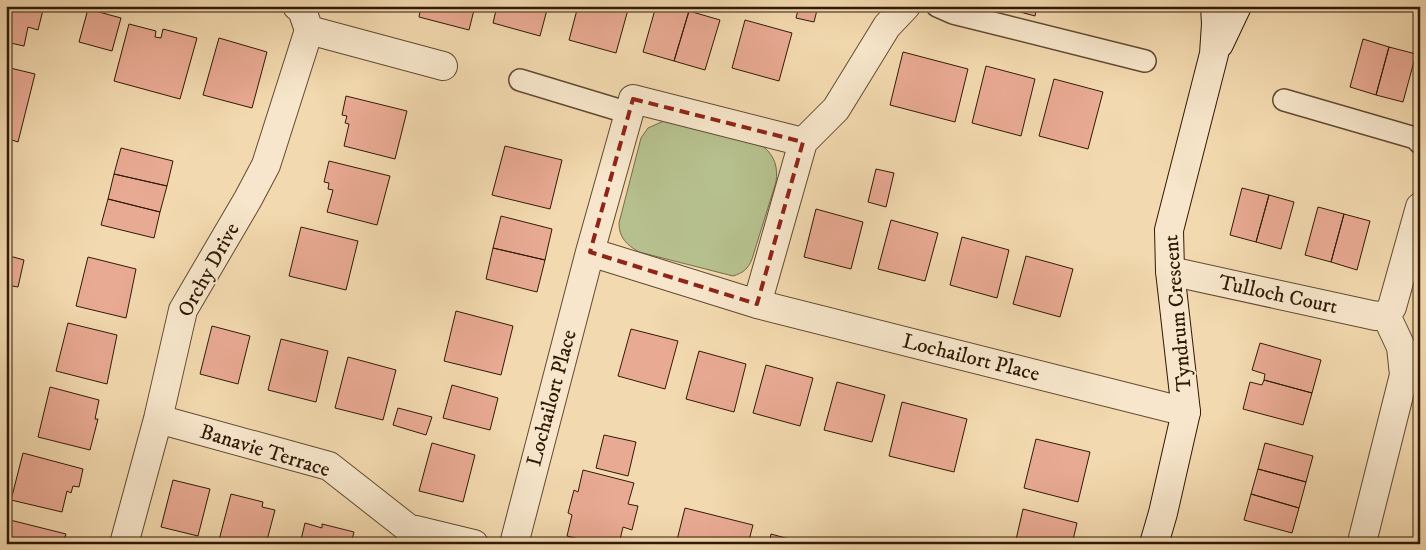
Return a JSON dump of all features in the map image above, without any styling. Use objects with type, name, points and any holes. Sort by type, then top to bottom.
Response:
[{"type":"street","points":[[297,6],[302,10],[309,30],[443,66]]},
{"type":"street","points":[[757,304],[803,142],[836,109],[887,26],[906,6]]},
{"type":"street","name":"Tyndrum Crescent","points":[[1154,544],[1186,412],[1170,272],[1169,230],[1214,54],[1215,6]]},
{"type":"street","name":"Tyndrum Crescent","points":[[1214,54],[1237,6]]},
{"type":"street","name":"Orchy Drive","points":[[124,544],[158,419],[183,310],[266,165],[309,30]]},
{"type":"street","points":[[629,113],[633,99],[803,142]]},
{"type":"street","name":"Lochailort Place","points":[[514,544],[590,252],[629,113]]},
{"type":"street","points":[[1364,544],[1363,538],[1404,375],[1401,347],[1386,315],[1392,308],[1420,207]]},
{"type":"street","name":"Lochailort Place","points":[[590,252],[757,304],[1186,412]]},
{"type":"street","name":"Tulloch Court","points":[[1170,272],[1376,316],[1386,315]]},
{"type":"street","name":"Banavie Terrace","points":[[158,419],[329,466],[408,528],[474,544]]},
{"type":"lane","points":[[938,6],[953,13],[1145,62]]},
{"type":"lane","points":[[520,80],[629,113]]},
{"type":"lane","points":[[1284,100],[1415,138],[1420,143]]},
{"type":"highlighted area","points":[[633,99],[803,142],[757,304],[590,252]]},
{"type":"green space","points":[[666,120],[764,147],[773,159],[777,172],[776,182],[752,259],[747,268],[740,273],[733,276],[639,252],[627,244],[620,233],[619,223],[641,138],[648,128]]},
{"type":"building","points":[[6,6],[44,6],[38,30],[28,27],[24,46],[6,42]]},
{"type":"building","points":[[421,6],[475,6],[469,30],[419,17]]},
{"type":"building","points":[[497,6],[548,6],[540,36],[493,23]]},
{"type":"building","points":[[578,6],[629,6],[616,53],[569,40]]},
{"type":"building","points":[[656,6],[673,6],[689,11],[674,61],[643,52]]},
{"type":"building","points":[[799,6],[818,6],[814,22],[796,18]]},
{"type":"building","points":[[998,6],[1037,6],[1035,16]]},
{"type":"building","points":[[88,9],[121,18],[112,51],[79,42]]},
{"type":"building","points":[[689,11],[720,20],[705,70],[674,61]]},
{"type":"building","points":[[745,20],[792,33],[779,81],[732,68]]},
{"type":"building","points":[[129,24],[156,31],[155,37],[161,38],[163,29],[197,38],[180,99],[114,81]]},
{"type":"building","points":[[219,38],[267,52],[252,108],[203,95]]},
{"type":"building","points":[[1363,39],[1389,47],[1376,95],[1350,87]]},
{"type":"building","points":[[1389,47],[1416,54],[1403,102],[1376,95]]},
{"type":"building","points":[[903,52],[968,69],[955,122],[890,105]]},
{"type":"building","points":[[986,66],[1035,79],[1021,136],[972,123]]},
{"type":"building","points":[[6,67],[35,74],[18,142],[6,138]]},
{"type":"building","points":[[1054,79],[1103,92],[1088,149],[1039,136]]},
{"type":"building","points":[[346,96],[407,111],[395,159],[344,146],[349,124],[345,123],[347,116],[342,115]]},
{"type":"building","points":[[505,146],[562,160],[550,209],[492,195]]},
{"type":"building","points":[[121,148],[173,161],[167,186],[114,174]]},
{"type":"building","points":[[329,161],[390,176],[377,225],[327,212],[333,190],[328,189],[329,183],[324,182]]},
{"type":"building","points":[[876,169],[894,173],[886,207],[868,202]]},
{"type":"building","points":[[114,174],[167,186],[160,212],[108,199]]},
{"type":"building","points":[[1242,188],[1269,195],[1256,242],[1230,235]]},
{"type":"building","points":[[1269,195],[1294,202],[1281,249],[1256,242]]},
{"type":"building","points":[[108,199],[160,212],[154,238],[101,225]]},
{"type":"building","points":[[1318,207],[1344,214],[1331,262],[1305,255]]},
{"type":"building","points":[[816,209],[863,222],[851,269],[804,257]]},
{"type":"building","points":[[1344,214],[1370,221],[1357,270],[1331,262]]},
{"type":"building","points":[[501,216],[552,229],[545,260],[493,248]]},
{"type":"building","points":[[891,220],[938,233],[925,281],[878,269]]},
{"type":"building","points":[[301,227],[358,241],[346,290],[289,276]]},
{"type":"building","points":[[962,237],[1009,250],[997,298],[950,285]]},
{"type":"building","points":[[493,248],[545,260],[537,292],[486,279]]},
{"type":"building","points":[[6,255],[24,260],[18,287],[6,285]]},
{"type":"building","points":[[1026,256],[1073,269],[1060,317],[1013,304]]},
{"type":"building","points":[[88,257],[136,269],[126,318],[76,306]]},
{"type":"building","points":[[456,311],[513,326],[501,375],[444,361]]},
{"type":"building","points":[[68,323],[117,335],[107,384],[56,371]]},
{"type":"building","points":[[212,326],[250,336],[238,384],[200,374]]},
{"type":"building","points":[[631,329],[678,341],[665,389],[618,376]]},
{"type":"building","points":[[281,339],[328,351],[316,402],[268,390]]},
{"type":"building","points":[[1260,343],[1321,360],[1312,393],[1264,380],[1265,374],[1252,370]]},
{"type":"building","points":[[699,351],[746,364],[734,412],[686,399]]},
{"type":"building","points":[[348,357],[396,370],[383,420],[335,408]]},
{"type":"building","points":[[766,365],[813,378],[800,426],[753,413]]},
{"type":"building","points":[[1264,380],[1312,393],[1303,425],[1243,409],[1250,382],[1262,385]]},
{"type":"building","points":[[837,382],[885,395],[872,442],[824,430]]},
{"type":"building","points":[[452,385],[498,398],[490,430],[443,418]]},
{"type":"building","points":[[50,387],[99,400],[95,419],[98,419],[90,450],[38,437]]},
{"type":"building","points":[[902,402],[967,419],[954,472],[889,456]]},
{"type":"building","points":[[398,408],[432,417],[426,435],[393,425]]},
{"type":"building","points":[[604,435],[636,442],[628,476],[596,468]]},
{"type":"building","points":[[1036,439],[1090,452],[1078,502],[1024,488]]},
{"type":"building","points":[[432,443],[475,455],[463,502],[419,491]]},
{"type":"building","points":[[1265,443],[1313,456],[1306,482],[1258,469]]},
{"type":"building","points":[[23,453],[83,469],[79,487],[73,486],[71,493],[67,491],[62,512],[11,500]]},
{"type":"building","points":[[1258,469],[1306,482],[1299,508],[1251,494]]},
{"type":"building","points":[[583,470],[634,483],[628,504],[638,506],[632,530],[623,527],[619,544],[598,544],[567,536],[572,515],[568,513],[574,490],[578,492]]},
{"type":"building","points":[[173,480],[210,489],[198,536],[161,527]]},
{"type":"building","points":[[231,494],[263,502],[262,507],[275,510],[266,544],[218,544]]},
{"type":"building","points":[[1251,494],[1299,508],[1292,533],[1244,520]]},
{"type":"building","points":[[685,508],[753,525],[748,544],[676,544]]},
{"type":"building","points":[[1023,509],[1077,523],[1072,544],[1015,544]]},
{"type":"building","points":[[6,519],[66,534],[63,544],[6,544]]},
{"type":"building","points":[[305,523],[322,528],[322,524],[354,532],[351,544],[300,544]]},
{"type":"building","points":[[771,534],[807,544],[769,544]]}]
